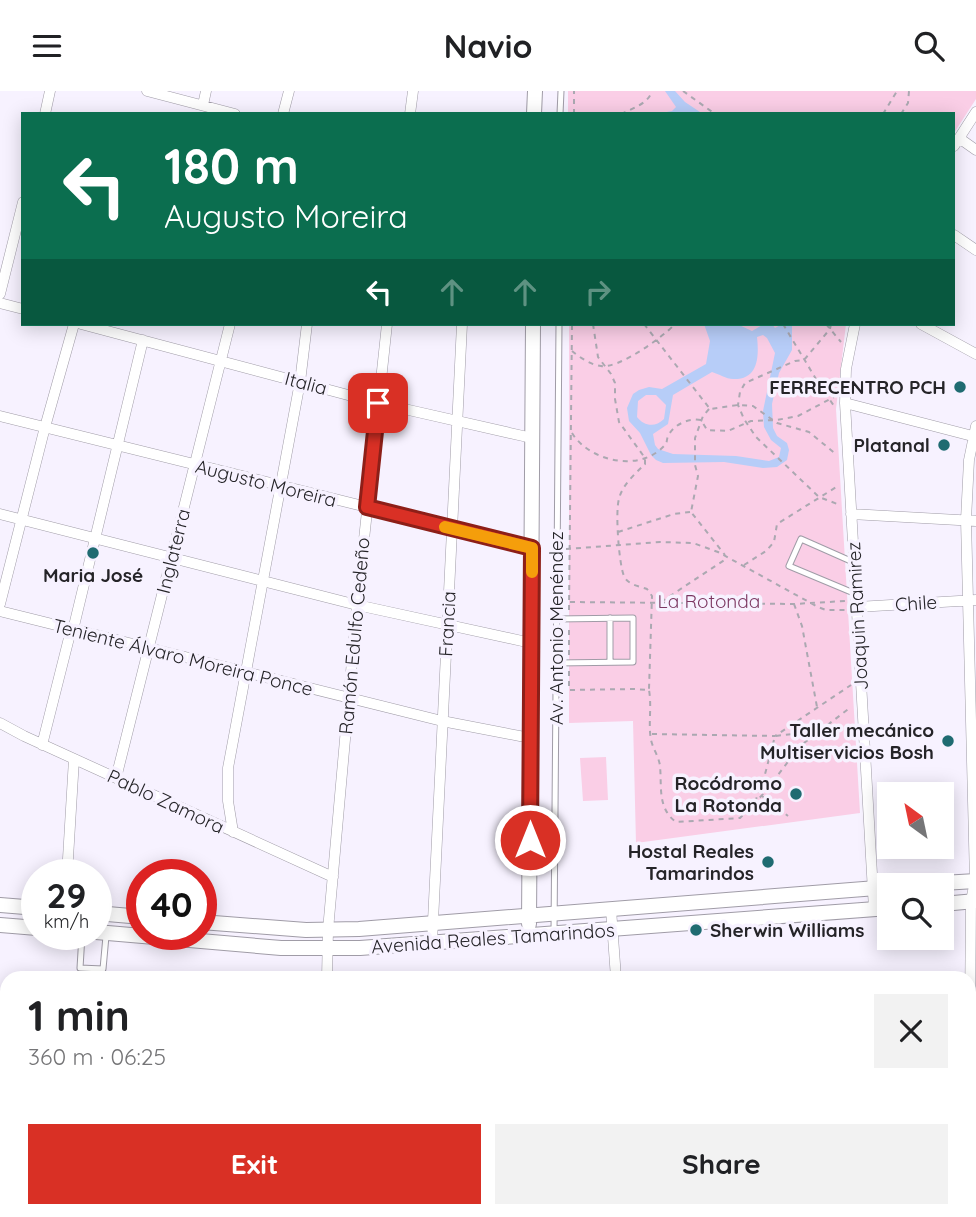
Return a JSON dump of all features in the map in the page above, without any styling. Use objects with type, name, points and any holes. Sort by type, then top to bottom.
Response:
[{"type":"main road","points":[[534,112],[535,91]]},
{"type":"main road","name":"Av. Antonio Menéndez","points":[[529,935],[533,326]]},
{"type":"main road","points":[[954,882],[975,881]]},
{"type":"main road","name":"Avenida Reales Tamarindos","points":[[217,923],[328,930],[529,917],[877,888]]},
{"type":"main road","points":[[954,903],[973,901]]},
{"type":"main road","points":[[0,905],[21,907]]},
{"type":"main road","name":"Avenida Reales Tamarindos","points":[[112,933],[266,947],[328,949],[877,909]]},
{"type":"main road","points":[[0,925],[21,927]]},
{"type":"street","points":[[45,112],[50,91]]},
{"type":"street","points":[[147,91],[228,112]]},
{"type":"street","points":[[203,105],[206,91]]},
{"type":"street","points":[[284,112],[289,91]]},
{"type":"street","points":[[410,112],[413,91]]},
{"type":"street","points":[[976,112],[956,142],[976,150]]},
{"type":"street","points":[[0,294],[21,210]]},
{"type":"street","points":[[955,236],[976,250]]},
{"type":"street","points":[[0,303],[21,308]]},
{"type":"street","points":[[0,604],[73,326]]},
{"type":"street","name":"Inglaterra","points":[[116,778],[230,326]]},
{"type":"street","points":[[233,832],[227,781],[300,382],[307,326]]},
{"type":"street","name":"Ramón Edulfo Cedeño","points":[[327,971],[328,930],[348,698],[387,326]]},
{"type":"street","name":"Francia","points":[[432,942],[462,326]]},
{"type":"street","name":"Joaquin Ramirez","points":[[855,326],[841,406],[851,514],[853,603],[874,909]]},
{"type":"street","points":[[924,326],[976,354]]},
{"type":"street","name":"Italia","points":[[115,328],[143,340],[378,403],[532,439]]},
{"type":"street","points":[[43,745],[143,340]]},
{"type":"street","points":[[841,406],[975,433],[966,492],[971,520],[975,881],[973,971]]},
{"type":"street","name":"Augusto Moreira","points":[[0,416],[532,548]]},
{"type":"street","points":[[851,514],[971,520]]},
{"type":"street","points":[[0,515],[357,605],[531,643]]},
{"type":"street","name":"Chile","points":[[853,603],[972,599]]},
{"type":"street","name":"Teniente Álvaro Moreira Ponce","points":[[0,611],[442,721],[530,738]]},
{"type":"street","name":"Pablo Zamora","points":[[0,723],[333,877]]},
{"type":"street","points":[[68,859],[74,759]]},
{"type":"street","points":[[611,909],[615,971]]},
{"type":"lane","points":[[560,112],[561,91]]},
{"type":"lane","name":"Av. Antonio Menéndez","points":[[554,933],[559,326]]},
{"type":"lane","points":[[853,603],[789,565],[801,539],[854,562]]},
{"type":"lane","points":[[610,618],[610,662]]},
{"type":"lane","points":[[556,619],[633,618],[633,662],[556,663]]},
{"type":"lane","points":[[81,950],[80,968],[103,969],[102,950]]},
{"type":"path","points":[[574,91],[574,112]]},
{"type":"path","points":[[625,112],[650,98],[652,91]]},
{"type":"path","points":[[683,91],[712,112]]},
{"type":"path","points":[[884,112],[897,91]]},
{"type":"path","points":[[902,112],[908,103],[909,91]]},
{"type":"path","points":[[567,326],[566,549],[619,544],[693,543],[744,565],[826,610],[853,603]]},
{"type":"path","points":[[572,326],[569,690],[649,690]]},
{"type":"path","points":[[593,326],[598,357],[615,383],[620,422],[645,456],[645,464],[628,482],[618,501],[618,531],[623,575],[634,585],[647,589],[652,596],[649,690],[651,734],[660,767],[660,791],[670,818],[676,822],[740,818],[762,796],[800,746],[854,705]]},
{"type":"path","points":[[645,326],[710,409]]},
{"type":"path","points":[[572,351],[598,367],[612,366],[656,341],[674,326]]},
{"type":"path","points":[[784,326],[831,400],[841,406]]},
{"type":"path","points":[[828,326],[842,344]]},
{"type":"path","points":[[831,326],[804,360],[795,361],[745,383],[738,405],[756,437],[786,466],[819,497],[843,506]]},
{"type":"path","points":[[701,420],[707,430],[734,429],[751,421],[797,416],[831,400],[837,394]]},
{"type":"path","points":[[727,558],[691,512],[698,476],[695,465],[695,439],[701,420],[710,409],[753,406],[790,428],[809,432],[839,457]]},
{"type":"path","points":[[571,431],[586,450],[599,457],[626,460],[645,456],[664,445],[671,431],[690,419],[701,420]]},
{"type":"path","points":[[744,565],[766,551],[774,542],[777,524],[841,485]]},
{"type":"path","points":[[618,531],[674,514],[691,512]]},
{"type":"path","points":[[660,603],[727,558]]},
{"type":"path","points":[[569,603],[853,603]]},
{"type":"path","points":[[794,604],[802,626],[817,708]]},
{"type":"path","points":[[753,804],[764,778],[775,736],[853,684]]},
{"type":"path","points":[[651,734],[775,736],[821,731],[855,731]]},
{"type":"path","points":[[762,796],[788,816]]},
{"type":"green space","points":[[568,91],[976,91],[976,99],[955,131],[955,112],[568,112]]},
{"type":"green space","name":"La Rotonda","points":[[569,326],[846,326],[836,409],[860,813],[636,843],[633,721],[569,723]]},
{"type":"green space","points":[[606,757],[608,800],[583,801],[580,758]]},
{"type":"water","points":[[665,91],[675,91],[700,112],[667,112],[676,107]]},
{"type":"water","points":[[705,326],[741,326],[752,331],[761,326],[792,326],[792,350],[779,373],[772,404],[773,428],[777,436],[787,443],[787,460],[777,467],[763,468],[724,462],[663,463],[651,455],[640,433],[629,421],[627,408],[633,394],[649,387],[662,389],[706,364],[710,341]],"holes":[[[763,335],[775,353],[763,411],[764,427],[771,440],[781,448],[779,457],[769,461],[736,456],[673,454],[658,449],[653,434],[668,424],[673,395],[712,372],[730,379],[748,375],[753,371],[757,358],[757,337]],[[646,395],[656,395],[666,405],[664,419],[657,424],[646,424],[637,417],[638,401]]]},
{"type":"slow traffic","points":[[445,527],[532,548],[532,572]]},
{"type":"place","name":"FERRECENTRO PCH","points":[[960,387]]},
{"type":"place","name":"Platanal","points":[[944,445]]},
{"type":"place","name":"Maria José","points":[[93,553]]},
{"type":"place","name":"Taller mecánico Multiservicios Bosh","points":[[948,741]]},
{"type":"place","name":"Rocódromo La Rotonda","points":[[796,794]]},
{"type":"place","name":"Hostal Reales Tamarindos","points":[[768,862]]},
{"type":"place","name":"Sherwin Williams","points":[[696,930]]},
{"type":"route","points":[[378,403],[367,507],[532,548],[530,840]]}]
